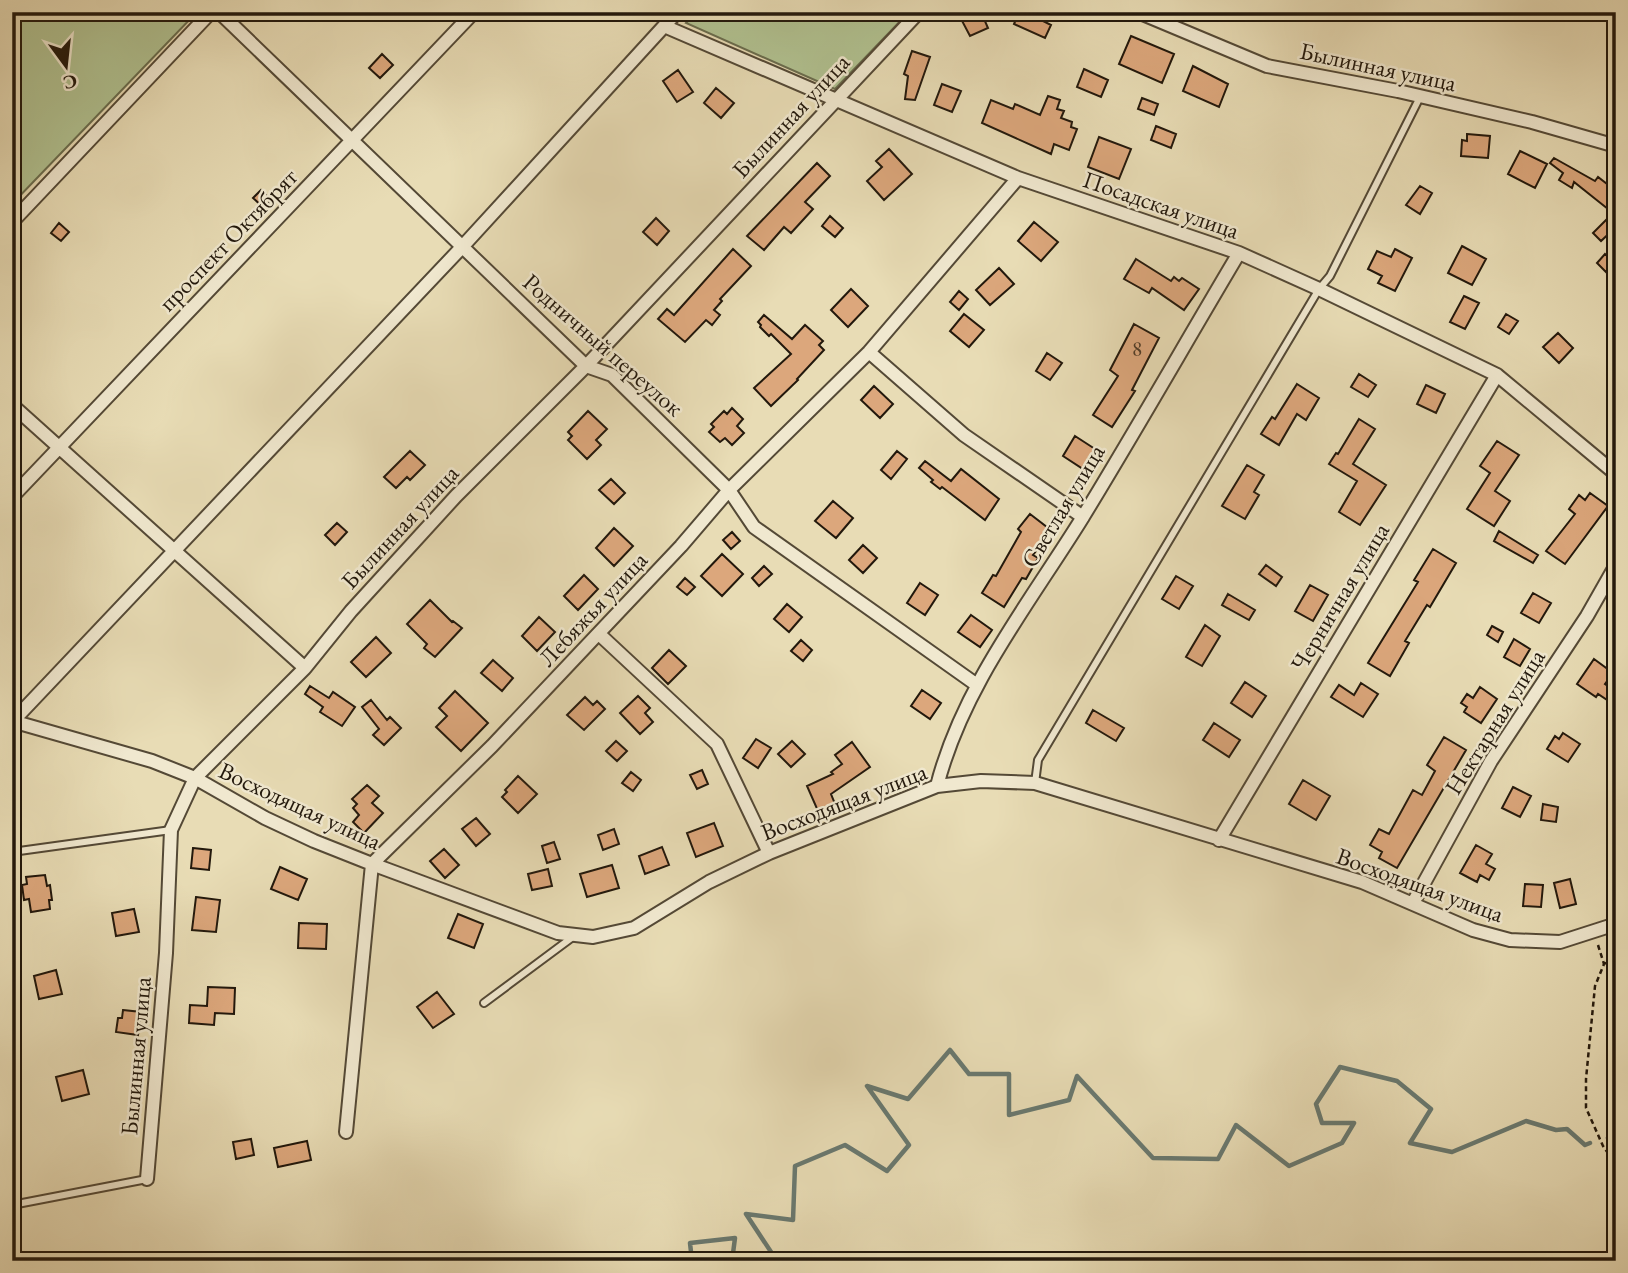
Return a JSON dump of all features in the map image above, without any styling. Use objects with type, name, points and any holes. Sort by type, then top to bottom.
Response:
[{"type":"street","points":[[12,222],[211,12]]},
{"type":"street","name":"Родничный переулок","points":[[219,12],[586,366],[612,375],[729,490],[754,527],[977,685]]},
{"type":"street","name":"проспект Октябрят","points":[[12,497],[474,12]]},
{"type":"street","points":[[12,722],[463,246],[677,12]]},
{"type":"street","name":"Былинная улица","points":[[147,1179],[166,953],[171,830],[195,778],[305,668],[351,611],[456,496],[586,366],[919,12]]},
{"type":"street","name":"Былинная улица","points":[[1138,12],[1267,66],[1398,90],[1532,122],[1616,146]]},
{"type":"street","name":"Посадская улица","points":[[664,26],[1018,178],[1238,253],[1319,289],[1497,376],[1616,474]]},
{"type":"street","name":"Лебяжья улица","points":[[372,864],[492,746],[681,545],[729,490],[869,352],[1018,178]]},
{"type":"street","name":"Светлая улица","points":[[937,786],[945,755],[977,685],[1083,517],[1238,253]]},
{"type":"street","points":[[869,352],[964,435],[1083,517]]},
{"type":"street","name":"Черничная улица","points":[[1219,840],[1497,376]]},
{"type":"street","points":[[12,405],[305,668]]},
{"type":"street","name":"Нектарная улица","points":[[1413,903],[1491,761],[1587,616],[1616,565]]},
{"type":"street","points":[[598,634],[717,744],[769,853]]},
{"type":"street","name":"Восходящая улица","points":[[12,722],[152,761],[195,778],[265,818],[372,864],[545,929],[575,935],[593,937],[634,928],[709,882],[769,853],[937,786],[981,781],[1035,783],[1362,882],[1473,930],[1510,940],[1560,942],[1616,924]]},
{"type":"street","points":[[346,1132],[372,864]]},
{"type":"lane","points":[[1035,783],[1038,760],[1329,276],[1420,97]]},
{"type":"lane","points":[[12,852],[171,830]]},
{"type":"lane","points":[[484,1003],[575,935]]},
{"type":"lane","points":[[12,1205],[147,1179]]},
{"type":"path","points":[[1594,932],[1604,964],[1595,986],[1586,1079],[1586,1108],[1603,1146],[1616,1165]]},
{"type":"path","points":[[1604,964],[1616,958]]},
{"type":"green space","points":[[12,12],[197,12],[12,204]]},
{"type":"green space","points":[[697,12],[909,12],[835,89],[686,23]]},
{"type":"building","points":[[970,12],[981,12],[988,28],[970,36],[960,17]]},
{"type":"building","points":[[1019,12],[1044,12],[1041,20],[1051,25],[1045,38],[1014,24]]},
{"type":"building","points":[[1131,36],[1174,54],[1162,83],[1119,64]]},
{"type":"building","points":[[912,51],[930,57],[915,100],[905,99],[908,76],[904,74]]},
{"type":"building","points":[[382,54],[393,65],[380,78],[369,68]]},
{"type":"building","points":[[1193,66],[1228,84],[1219,107],[1183,91]]},
{"type":"building","points":[[1084,69],[1108,80],[1101,97],[1077,87]]},
{"type":"building","points":[[678,70],[693,92],[677,102],[663,81]]},
{"type":"building","points":[[942,84],[961,91],[952,112],[934,105]]},
{"type":"building","points":[[716,88],[734,103],[721,118],[704,103]]},
{"type":"building","points":[[1048,96],[1060,100],[1057,109],[1064,111],[1061,118],[1072,122],[1071,127],[1077,129],[1069,150],[1054,144],[1051,154],[982,123],[991,100],[1013,109],[1015,104],[1040,115]]},
{"type":"building","points":[[1142,98],[1158,104],[1154,115],[1138,109]]},
{"type":"building","points":[[1156,126],[1176,134],[1171,148],[1151,140]]},
{"type":"building","points":[[1467,134],[1490,136],[1488,158],[1461,156],[1462,140],[1467,141]]},
{"type":"building","points":[[1099,137],[1131,149],[1119,179],[1088,167]]},
{"type":"building","points":[[889,149],[912,174],[884,200],[867,181],[882,167],[876,161]]},
{"type":"building","points":[[1520,151],[1547,164],[1535,188],[1508,174]]},
{"type":"building","points":[[1554,158],[1595,181],[1598,177],[1616,191],[1616,227],[1601,241],[1593,233],[1613,213],[1574,182],[1572,188],[1559,180],[1563,173],[1550,163]]},
{"type":"building","points":[[817,163],[830,176],[805,202],[813,209],[791,233],[784,227],[764,250],[747,236]]},
{"type":"building","points":[[1420,186],[1432,193],[1420,214],[1406,205]]},
{"type":"building","points":[[261,190],[271,200],[264,208],[253,198]]},
{"type":"building","points":[[830,216],[843,228],[835,237],[822,226]]},
{"type":"building","points":[[656,218],[669,231],[657,245],[643,232]]},
{"type":"building","points":[[1034,222],[1058,242],[1041,261],[1018,241]]},
{"type":"building","points":[[59,223],[69,232],[61,241],[51,233]]},
{"type":"building","points":[[1462,246],[1486,259],[1472,285],[1448,273]]},
{"type":"building","points":[[733,249],[751,266],[720,299],[722,301],[714,310],[720,315],[712,325],[706,320],[685,342],[658,319],[667,309],[674,315]]},
{"type":"building","points":[[1395,249],[1412,258],[1395,291],[1378,283],[1382,276],[1368,269],[1377,251],[1391,257]]},
{"type":"building","points":[[1605,254],[1615,263],[1606,272],[1597,263]]},
{"type":"building","points":[[1136,259],[1171,281],[1174,277],[1179,281],[1182,278],[1199,289],[1184,310],[1152,288],[1149,293],[1124,279]]},
{"type":"building","points":[[999,268],[1014,284],[990,305],[976,290]]},
{"type":"building","points":[[851,289],[868,306],[848,327],[831,310]]},
{"type":"building","points":[[959,291],[968,299],[959,310],[950,302]]},
{"type":"building","points":[[1464,296],[1479,303],[1465,329],[1450,322]]},
{"type":"building","points":[[964,314],[984,330],[969,347],[950,331]]},
{"type":"building","points":[[1506,314],[1518,321],[1509,334],[1498,327]]},
{"type":"building","points":[[764,315],[792,339],[805,325],[823,341],[819,345],[824,350],[771,406],[754,388],[791,354],[760,327],[758,322]]},
{"type":"building","points":[[1134,324],[1159,338],[1132,390],[1135,391],[1112,427],[1093,415],[1118,376],[1110,370]]},
{"type":"building","points":[[1558,333],[1573,348],[1559,363],[1543,347]]},
{"type":"building","points":[[1047,353],[1062,363],[1050,380],[1036,371]]},
{"type":"building","points":[[1359,374],[1376,385],[1368,397],[1351,387]]},
{"type":"building","points":[[1297,384],[1319,398],[1306,420],[1297,414],[1279,445],[1261,434],[1272,417],[1275,419]]},
{"type":"building","points":[[1426,385],[1445,394],[1436,413],[1417,404]]},
{"type":"building","points":[[874,386],[893,404],[880,418],[861,400]]},
{"type":"building","points":[[732,408],[743,419],[737,426],[744,433],[732,445],[725,438],[720,442],[709,432],[714,427],[711,424],[724,411],[727,414]]},
{"type":"building","points":[[588,411],[607,429],[596,440],[601,445],[587,459],[568,440],[572,436],[568,432]]},
{"type":"building","points":[[1359,419],[1375,429],[1353,464],[1386,485],[1360,525],[1339,512],[1357,481],[1329,464]]},
{"type":"building","points":[[1075,436],[1095,449],[1083,469],[1063,456]]},
{"type":"building","points":[[1497,441],[1519,455],[1495,491],[1510,501],[1494,526],[1467,509],[1490,473],[1480,466]]},
{"type":"building","points":[[410,451],[425,465],[410,480],[407,477],[396,488],[384,477]]},
{"type":"building","points":[[897,451],[907,459],[891,479],[881,470]]},
{"type":"building","points":[[925,461],[951,481],[961,469],[999,499],[985,520],[942,487],[940,489],[931,482],[933,480],[919,468]]},
{"type":"building","points":[[1247,465],[1264,475],[1254,492],[1259,495],[1245,519],[1222,506]]},
{"type":"building","points":[[611,479],[625,493],[614,504],[599,490]]},
{"type":"building","points":[[1590,493],[1608,506],[1565,564],[1546,551],[1575,514],[1569,509],[1579,495],[1585,500]]},
{"type":"building","points":[[833,501],[853,518],[836,538],[815,521]]},
{"type":"building","points":[[1030,514],[1052,531],[1033,555],[1038,558],[1026,579],[1022,578],[1004,607],[982,593],[993,575],[996,576],[1021,532],[1018,529]]},
{"type":"building","points":[[337,523],[347,532],[335,545],[325,535]]},
{"type":"building","points":[[614,528],[633,546],[614,566],[596,548]]},
{"type":"building","points":[[1499,531],[1538,555],[1533,563],[1494,541]]},
{"type":"building","points":[[732,532],[740,541],[731,549],[723,540]]},
{"type":"building","points":[[863,545],[877,558],[863,573],[849,560]]},
{"type":"building","points":[[1433,549],[1456,563],[1430,607],[1427,605],[1405,641],[1409,643],[1390,676],[1368,663],[1418,582],[1414,580]]},
{"type":"building","points":[[722,554],[743,574],[722,596],[701,576]]},
{"type":"building","points":[[1266,565],[1282,577],[1276,586],[1259,574]]},
{"type":"building","points":[[764,566],[772,574],[759,586],[752,578]]},
{"type":"building","points":[[584,575],[598,589],[578,610],[564,596]]},
{"type":"building","points":[[1176,576],[1193,586],[1179,609],[1162,599]]},
{"type":"building","points":[[685,578],[695,587],[687,595],[677,587]]},
{"type":"building","points":[[920,583],[938,595],[925,615],[907,603]]},
{"type":"building","points":[[1310,585],[1328,595],[1313,621],[1295,611]]},
{"type":"building","points":[[1533,593],[1551,603],[1539,623],[1521,613]]},
{"type":"building","points":[[1228,594],[1255,610],[1249,620],[1222,605]]},
{"type":"building","points":[[430,600],[462,628],[435,657],[424,648],[427,644],[407,624]]},
{"type":"building","points":[[787,604],[802,617],[789,632],[774,619]]},
{"type":"building","points":[[971,615],[992,630],[980,647],[958,632]]},
{"type":"building","points":[[539,617],[555,632],[537,651],[522,636]]},
{"type":"building","points":[[1205,625],[1220,636],[1202,666],[1186,657]]},
{"type":"building","points":[[1492,626],[1503,632],[1498,642],[1487,635]]},
{"type":"building","points":[[376,637],[391,653],[366,677],[351,662]]},
{"type":"building","points":[[1514,639],[1530,649],[1520,666],[1504,657]]},
{"type":"building","points":[[801,640],[812,650],[803,661],[791,651]]},
{"type":"building","points":[[669,650],[686,666],[668,684],[652,668]]},
{"type":"building","points":[[1594,659],[1613,673],[1605,684],[1616,692],[1616,706],[1577,684]]},
{"type":"building","points":[[493,660],[513,678],[502,691],[481,673]]},
{"type":"building","points":[[1245,682],[1266,696],[1252,717],[1231,703]]},
{"type":"building","points":[[1361,683],[1378,694],[1363,717],[1331,697],[1339,685],[1354,695]]},
{"type":"building","points":[[310,686],[329,698],[333,692],[355,707],[342,726],[320,712],[323,707],[305,694]]},
{"type":"building","points":[[1480,687],[1497,699],[1481,723],[1464,712],[1467,707],[1461,703],[1467,694],[1473,698]]},
{"type":"building","points":[[922,690],[941,703],[930,719],[911,706]]},
{"type":"building","points":[[455,691],[488,723],[461,751],[436,727],[447,716],[439,708]]},
{"type":"building","points":[[638,696],[650,708],[645,713],[653,722],[640,734],[620,713]]},
{"type":"building","points":[[585,697],[593,705],[597,701],[605,709],[584,730],[567,715]]},
{"type":"building","points":[[371,700],[387,720],[390,717],[401,728],[384,745],[373,735],[379,729],[362,707]]},
{"type":"building","points":[[1093,710],[1124,728],[1116,741],[1086,723]]},
{"type":"building","points":[[1214,723],[1240,740],[1229,757],[1203,740]]},
{"type":"building","points":[[1563,733],[1580,744],[1568,762],[1547,749],[1555,736],[1559,739]]},
{"type":"building","points":[[1444,737],[1466,750],[1397,868],[1379,858],[1382,852],[1370,845],[1379,829],[1389,834],[1413,790],[1422,795],[1435,771],[1427,765]]},
{"type":"building","points":[[756,739],[771,748],[758,768],[743,758]]},
{"type":"building","points":[[616,741],[627,751],[617,761],[606,751]]},
{"type":"building","points":[[792,741],[805,754],[791,767],[778,754]]},
{"type":"building","points":[[852,742],[870,767],[831,794],[835,804],[818,811],[807,786],[833,774],[831,772],[842,764],[835,755]]},
{"type":"building","points":[[702,770],[708,784],[697,789],[690,775]]},
{"type":"building","points":[[631,772],[641,780],[633,791],[622,783]]},
{"type":"building","points":[[518,776],[537,794],[518,813],[502,797]]},
{"type":"building","points":[[1303,780],[1330,796],[1316,820],[1289,804]]},
{"type":"building","points":[[367,785],[379,796],[372,803],[383,813],[364,833],[353,822],[359,815],[353,808],[357,804],[352,799]]},
{"type":"building","points":[[1513,787],[1531,796],[1520,817],[1502,808]]},
{"type":"building","points":[[1543,804],[1558,807],[1556,822],[1541,820]]},
{"type":"building","points":[[476,818],[490,834],[476,846],[462,829]]},
{"type":"building","points":[[714,823],[723,846],[696,857],[687,833]]},
{"type":"building","points":[[614,829],[619,844],[603,850],[598,835]]},
{"type":"building","points":[[554,842],[560,859],[547,863],[542,846]]},
{"type":"building","points":[[1476,845],[1492,854],[1486,864],[1495,869],[1489,880],[1480,875],[1477,882],[1460,873]]},
{"type":"building","points":[[662,847],[669,865],[645,874],[639,856]]},
{"type":"building","points":[[193,848],[211,850],[209,870],[191,868]]},
{"type":"building","points":[[444,849],[459,865],[445,878],[430,861]]},
{"type":"building","points":[[612,865],[619,888],[587,897],[580,874]]},
{"type":"building","points":[[280,867],[307,879],[298,900],[271,889]]},
{"type":"building","points":[[548,869],[552,886],[532,890],[528,874]]},
{"type":"building","points":[[45,875],[47,886],[50,885],[50,909],[31,912],[29,899],[24,900],[22,885],[27,884],[26,877]]},
{"type":"building","points":[[1570,879],[1576,904],[1560,908],[1554,883]]},
{"type":"building","points":[[1525,884],[1543,885],[1541,907],[1523,906]]},
{"type":"building","points":[[196,897],[220,900],[216,932],[192,930]]},
{"type":"building","points":[[134,909],[139,932],[116,936],[112,913]]},
{"type":"building","points":[[458,914],[483,924],[474,948],[448,938]]},
{"type":"building","points":[[299,923],[327,924],[326,949],[298,948]]},
{"type":"building","points":[[56,970],[62,994],[39,999],[34,976]]},
{"type":"building","points":[[208,987],[235,988],[234,1014],[215,1013],[214,1025],[189,1023],[190,1005],[207,1006]]},
{"type":"building","points":[[437,992],[454,1014],[433,1028],[417,1007]]},
{"type":"building","points":[[123,1010],[141,1012],[138,1035],[116,1032],[118,1018],[122,1018]]},
{"type":"building","points":[[83,1070],[89,1094],[62,1101],[56,1077]]},
{"type":"building","points":[[251,1139],[254,1155],[236,1159],[233,1142]]},
{"type":"building","points":[[307,1141],[311,1160],[278,1167],[274,1148]]},
{"type":"waterway","points":[[777,1261],[746,1214],[793,1220],[795,1166],[845,1145],[887,1171],[909,1145],[867,1086],[908,1099],[950,1050],[969,1074],[1009,1074],[1009,1115],[1069,1100],[1077,1076],[1153,1158],[1218,1159],[1236,1125],[1289,1166],[1342,1143],[1354,1123],[1322,1123],[1316,1104],[1340,1067],[1397,1081],[1431,1109],[1410,1143],[1452,1152],[1526,1121],[1556,1130],[1567,1129],[1585,1145],[1590,1143]]},
{"type":"waterway","points":[[1608,1138],[1616,1133]]},
{"type":"waterway","points":[[692,1261],[690,1243],[735,1238],[732,1261]]}]
